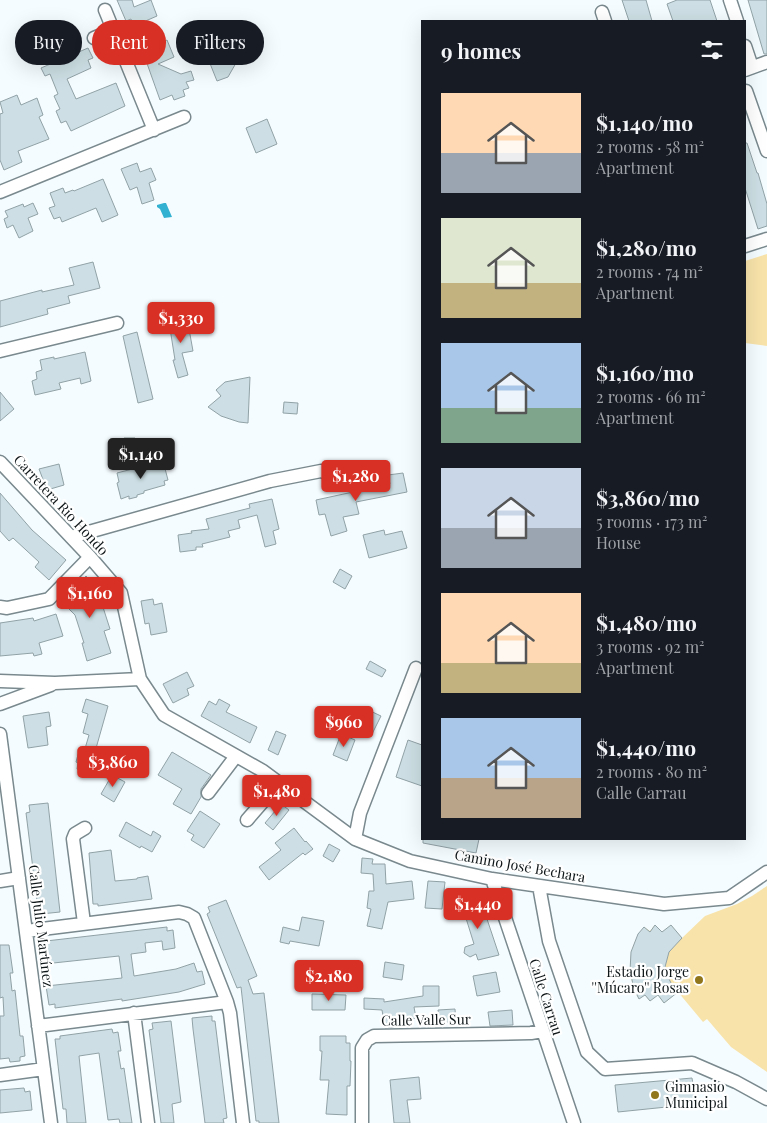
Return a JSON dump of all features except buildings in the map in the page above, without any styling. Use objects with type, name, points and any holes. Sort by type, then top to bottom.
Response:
[{"type":"street","points":[[730,0],[737,20]]},
{"type":"street","points":[[105,10],[109,20]]},
{"type":"street","points":[[746,54],[748,69],[767,62]]},
{"type":"street","points":[[127,65],[154,130]]},
{"type":"street","points":[[746,91],[767,151]]},
{"type":"street","points":[[0,192],[184,117]]},
{"type":"street","points":[[746,245],[767,239]]},
{"type":"street","points":[[0,351],[117,323]]},
{"type":"street","name":"Carretera Rio Hondo","points":[[0,462],[90,557],[121,593],[140,679]]},
{"type":"street","points":[[71,537],[270,481],[321,471],[356,484]]},
{"type":"street","points":[[0,608],[49,599],[90,557]]},
{"type":"street","points":[[355,839],[360,813],[416,668]]},
{"type":"street","points":[[0,681],[55,683],[140,679]]},
{"type":"street","name":"Camino José Bechara","points":[[140,679],[164,715],[263,772],[355,839],[410,861],[492,879],[664,904],[729,898],[767,872]]},
{"type":"street","points":[[0,704],[55,683]]},
{"type":"street","name":"Calle Julio Martínez","points":[[0,734],[51,1123]]},
{"type":"street","points":[[208,793],[236,756]]},
{"type":"street","points":[[247,820],[278,783]]},
{"type":"street","points":[[84,828],[73,839],[84,923]]},
{"type":"street","points":[[0,881],[19,878]]},
{"type":"street","name":"Calle Carrau","points":[[492,879],[574,1123]]},
{"type":"street","points":[[539,886],[549,941],[587,1052],[593,1058],[605,1069],[692,1063],[736,1082],[767,1100]]},
{"type":"street","points":[[26,931],[179,912],[194,918],[230,1013],[243,1123]]},
{"type":"street","points":[[38,1026],[227,1002]]},
{"type":"street","points":[[134,1013],[148,1123]]},
{"type":"street","name":"Calle Valle Sur","points":[[362,1123],[362,1048],[366,1040],[374,1036],[531,1033],[542,1031]]},
{"type":"street","points":[[0,1075],[44,1069]]},
{"type":"shaded area","points":[[767,254],[767,346],[746,343],[746,261]]},
{"type":"shaded area","name":"Estadio Jorge ''Múcaro'' Rosas","points":[[767,886],[767,1072],[731,1047],[707,1019],[703,1022],[678,992],[664,1003],[658,995],[650,1001],[645,995],[639,999],[632,981],[630,962],[634,943],[644,927],[650,931],[655,925],[662,932],[671,925],[682,938],[705,916],[737,904]]},
{"type":"water","points":[[166,203],[172,217],[164,218],[157,207],[157,205]]},
{"type":"place","name":"Estadio Jorge ''Múcaro'' Rosas","points":[[699,980]]},
{"type":"place","name":"Gimnasio Municipal","points":[[655,1095]]}]
